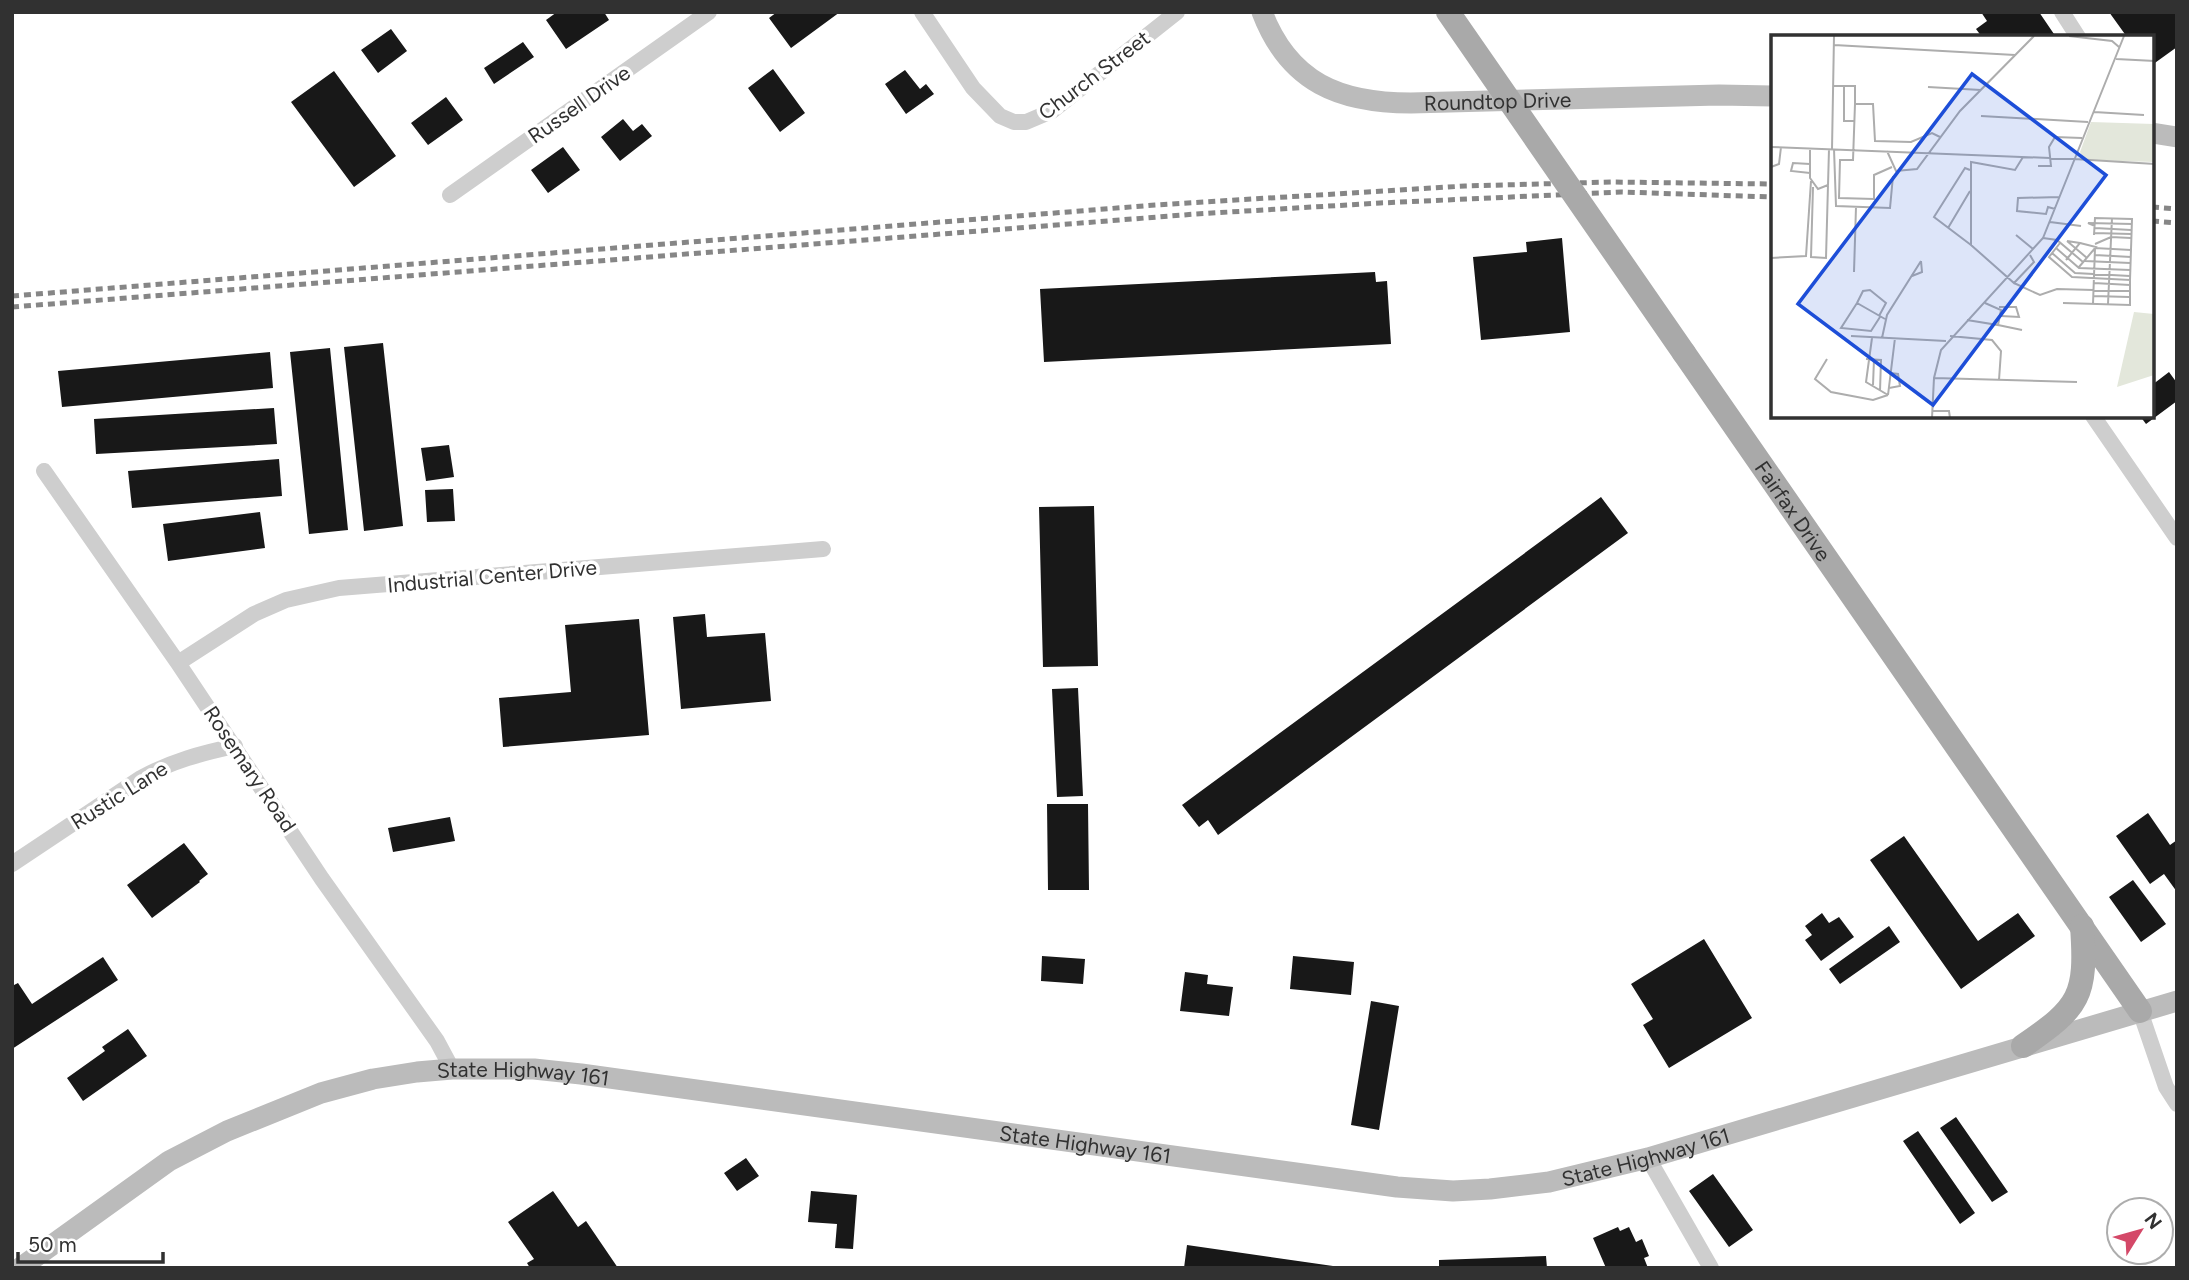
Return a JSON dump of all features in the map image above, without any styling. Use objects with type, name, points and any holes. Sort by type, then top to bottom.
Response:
[{"type":"main road","name":"Roundtop Drive","points":[[1262,12],[1280,47],[1300,69],[1333,91],[1363,101],[1411,103],[1771,96]]},
{"type":"main road","name":"Fairfax Drive","points":[[1448,12],[2140,1011]]},
{"type":"main road","points":[[2154,133],[2177,136]]},
{"type":"main road","points":[[2024,1046],[2057,1023],[2079,992],[2084,961],[2082,926]]},
{"type":"main road","name":"State Highway 161","points":[[20,1268],[169,1161],[227,1131],[342,1087],[417,1072],[452,1069],[534,1069],[581,1074],[1406,1188],[1453,1191],[1549,1182],[1648,1158],[2177,1001]]},
{"type":"street","name":"Russell Drive","points":[[450,195],[709,12]]},
{"type":"street","name":"Church Street","points":[[922,12],[973,88],[1006,119],[1026,122],[1052,111],[1177,12]]},
{"type":"street","points":[[2062,12],[2077,35]]},
{"type":"street","points":[[2094,418],[2177,538]]},
{"type":"street","name":"Rosemary Road","points":[[44,471],[235,746],[322,879],[437,1041],[452,1069]]},
{"type":"street","name":"Industrial Center Drive","points":[[178,663],[254,614],[286,600],[339,588],[823,549]]},
{"type":"street","name":"Rustic Lane","points":[[12,864],[162,766],[189,756],[235,746]]},
{"type":"street","points":[[2140,1011],[2166,1087],[2177,1104]]},
{"type":"street","points":[[1648,1158],[1711,1268]]},
{"type":"building","points":[[557,12],[604,12],[609,20],[566,49],[546,20]]},
{"type":"building","points":[[777,12],[840,12],[791,48],[769,18]]},
{"type":"building","points":[[1981,12],[2039,12],[2055,35],[1980,35],[1976,29],[1987,21]]},
{"type":"building","points":[[2109,12],[2177,12],[2177,47],[2154,64],[2154,35],[2126,35]]},
{"type":"building","points":[[391,29],[407,51],[378,73],[361,50]]},
{"type":"building","points":[[523,42],[534,57],[494,84],[484,68]]},
{"type":"building","points":[[773,69],[805,113],[780,132],[748,88]]},
{"type":"building","points":[[905,70],[920,89],[926,84],[934,94],[906,114],[885,84]]},
{"type":"building","points":[[334,71],[396,156],[354,187],[291,102]]},
{"type":"building","points":[[446,97],[463,120],[428,145],[411,123]]},
{"type":"building","points":[[623,119],[633,131],[642,124],[652,136],[620,161],[601,137]]},
{"type":"building","points":[[563,147],[580,170],[548,193],[531,170]]},
{"type":"building","points":[[1562,238],[1570,332],[1481,340],[1473,257],[1527,252],[1526,242]]},
{"type":"building","points":[[1375,272],[1376,282],[1387,281],[1391,344],[1044,362],[1040,289]]},
{"type":"building","points":[[383,343],[403,526],[364,531],[344,347]]},
{"type":"building","points":[[330,348],[348,530],[309,534],[290,352]]},
{"type":"building","points":[[270,352],[273,388],[62,407],[58,371]]},
{"type":"building","points":[[2169,372],[2177,383],[2177,401],[2146,424],[2142,418],[2154,418],[2154,383]]},
{"type":"building","points":[[274,408],[277,444],[96,454],[94,419]]},
{"type":"building","points":[[449,445],[454,477],[426,481],[421,448]]},
{"type":"building","points":[[279,459],[282,496],[132,508],[128,471]]},
{"type":"building","points":[[453,489],[455,521],[427,522],[425,490]]},
{"type":"building","points":[[1601,497],[1628,533],[1218,835],[1208,820],[1199,827],[1182,805]]},
{"type":"building","points":[[1094,506],[1098,666],[1043,667],[1039,507]]},
{"type":"building","points":[[260,512],[265,548],[168,561],[163,524]]},
{"type":"building","points":[[705,614],[707,637],[765,633],[771,701],[681,709],[673,617]]},
{"type":"building","points":[[639,619],[649,735],[503,747],[499,698],[571,692],[565,625]]},
{"type":"building","points":[[1078,688],[1083,796],[1057,797],[1052,689]]},
{"type":"building","points":[[1047,804],[1088,804],[1089,890],[1048,890]]},
{"type":"building","points":[[2148,813],[2170,845],[2177,840],[2177,892],[2164,874],[2150,884],[2116,836]]},
{"type":"building","points":[[450,817],[455,841],[393,852],[388,828]]},
{"type":"building","points":[[1904,836],[1978,941],[2018,913],[2035,936],[1961,989],[1870,860]]},
{"type":"building","points":[[184,843],[208,874],[152,918],[127,885]]},
{"type":"building","points":[[2133,880],[2166,924],[2141,942],[2109,897]]},
{"type":"building","points":[[1822,913],[1829,923],[1839,917],[1854,937],[1821,961],[1805,940],[1812,935],[1805,926]]},
{"type":"building","points":[[1889,926],[1900,942],[1840,984],[1829,969]]},
{"type":"building","points":[[1704,939],[1752,1018],[1669,1068],[1643,1025],[1653,1019],[1631,984]]},
{"type":"building","points":[[1042,956],[1085,959],[1083,984],[1041,981]]},
{"type":"building","points":[[1293,956],[1354,962],[1351,995],[1290,989]]},
{"type":"building","points":[[103,957],[118,980],[12,1049],[12,986],[18,983],[32,1004]]},
{"type":"building","points":[[1185,972],[1208,975],[1207,984],[1233,987],[1229,1016],[1180,1011]]},
{"type":"building","points":[[1371,1001],[1399,1006],[1379,1130],[1351,1125]]},
{"type":"building","points":[[128,1029],[147,1056],[83,1101],[67,1078],[105,1051],[102,1047]]},
{"type":"building","points":[[1956,1117],[2008,1192],[1992,1202],[1940,1128]]},
{"type":"building","points":[[1918,1131],[1975,1213],[1960,1224],[1903,1141]]},
{"type":"building","points":[[746,1158],[759,1176],[737,1191],[724,1173]]},
{"type":"building","points":[[1713,1174],[1753,1230],[1729,1247],[1689,1191]]},
{"type":"building","points":[[553,1191],[578,1227],[586,1221],[618,1268],[530,1268],[527,1263],[534,1259],[508,1222]]},
{"type":"building","points":[[811,1191],[857,1195],[853,1249],[835,1248],[837,1224],[808,1222]]},
{"type":"building","points":[[1618,1227],[1620,1231],[1629,1227],[1636,1242],[1642,1239],[1649,1256],[1644,1258],[1648,1268],[1606,1268],[1593,1238]]},
{"type":"building","points":[[1187,1245],[1333,1266],[1333,1268],[1184,1268]]},
{"type":"building","points":[[1546,1256],[1547,1268],[1439,1268],[1439,1260]]},
{"type":"railway","points":[[12,296],[1155,205],[1465,186],[1611,182],[1771,184]]},
{"type":"railway","points":[[12,307],[1196,214],[1621,192],[1771,197]]},
{"type":"railway","points":[[2154,207],[2177,209]]},
{"type":"railway","points":[[2154,221],[2177,223]]}]
